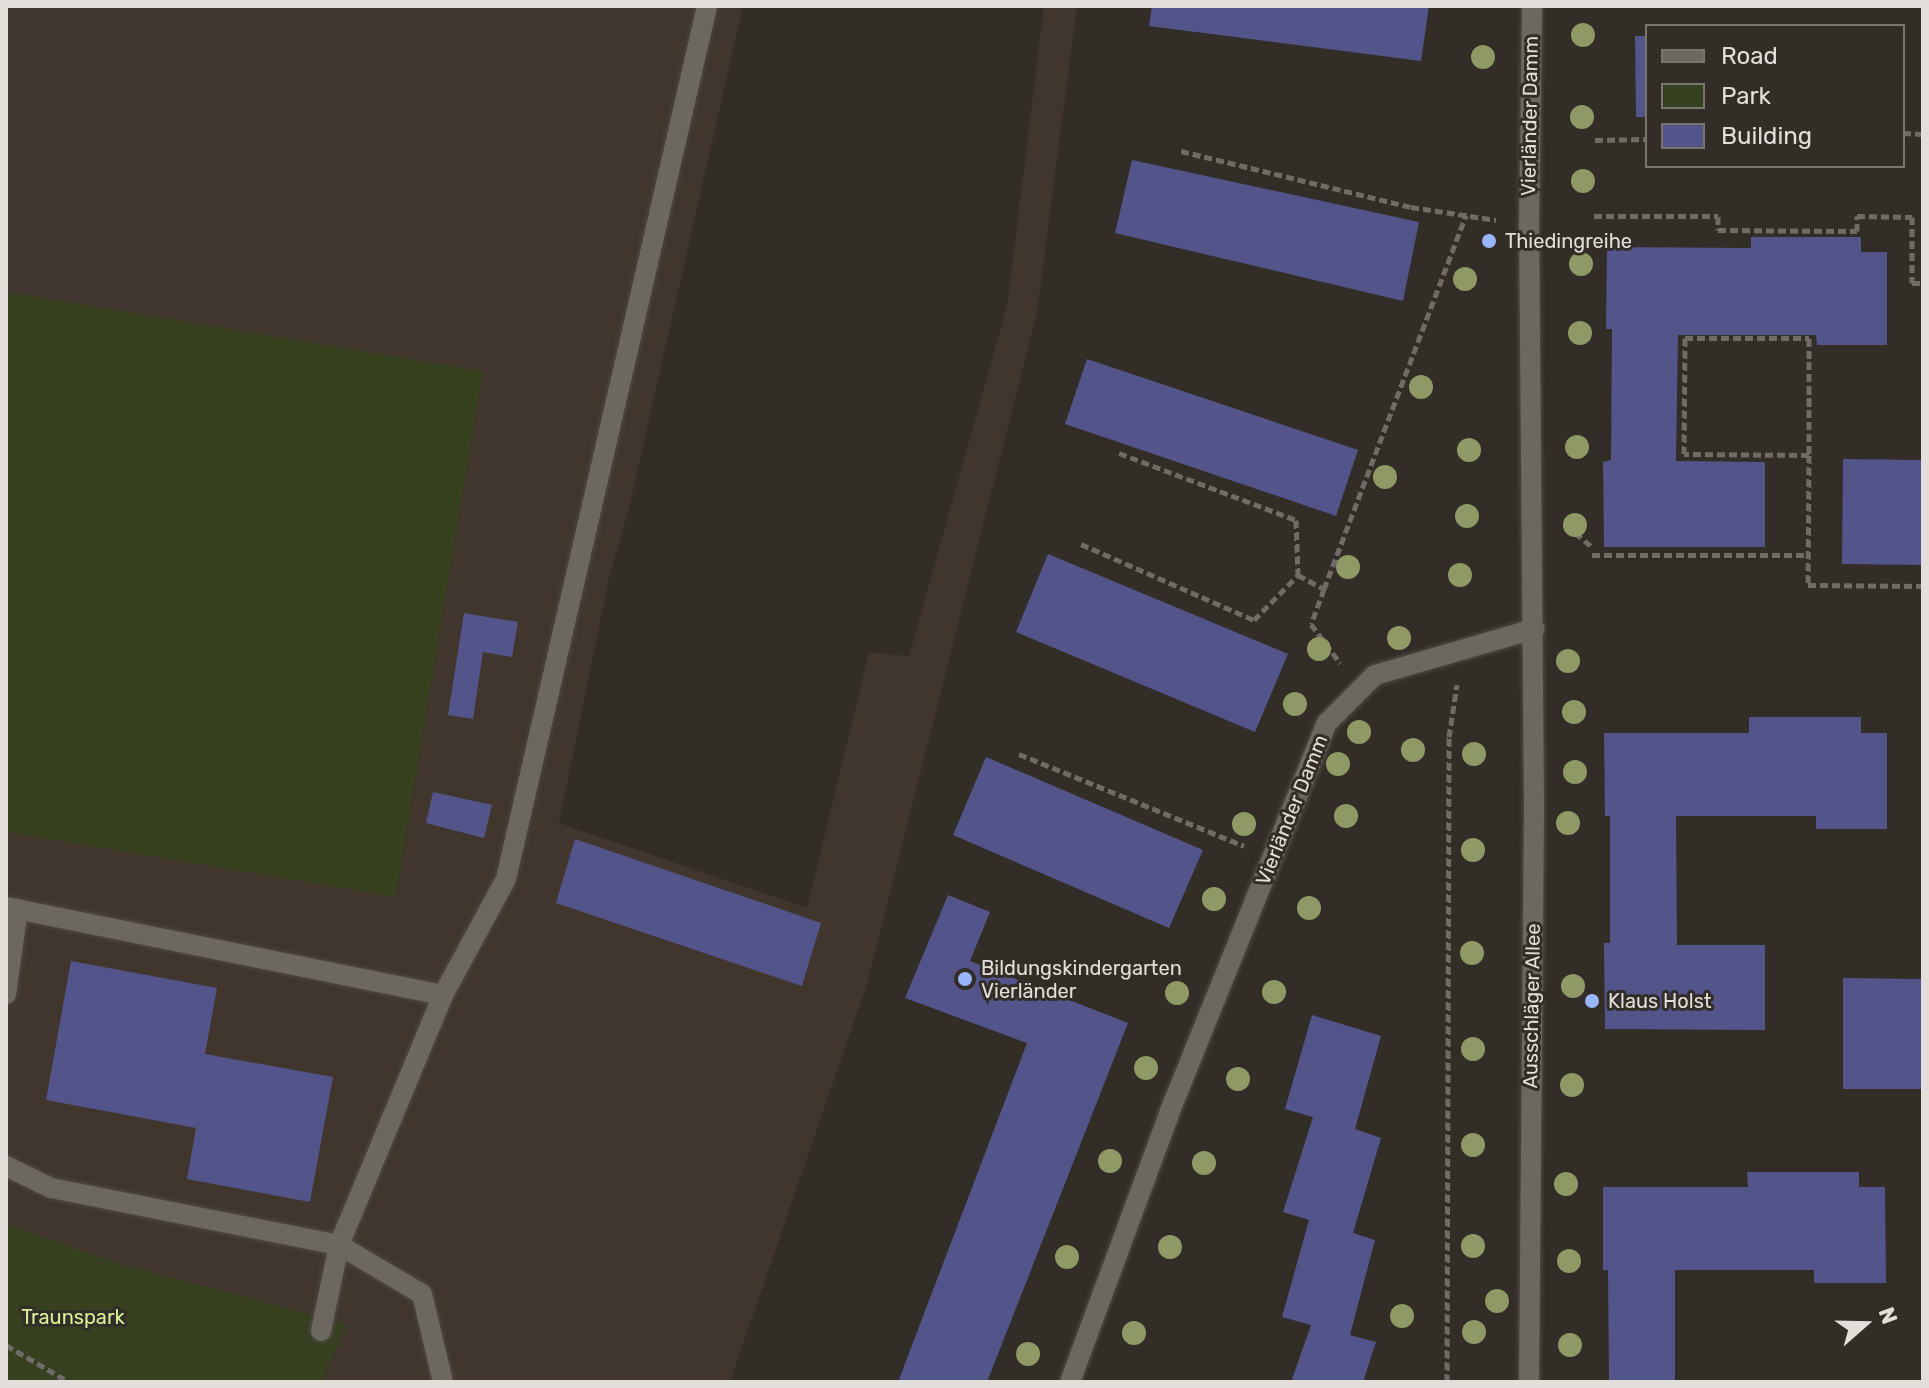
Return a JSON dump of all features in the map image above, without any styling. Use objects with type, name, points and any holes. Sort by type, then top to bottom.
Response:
[{"type":"street","points":[[321,1331],[339,1245],[443,995],[506,879],[707,6]]},
{"type":"street","name":"Vierländer Damm","points":[[1070,1382],[1170,1111],[1327,723],[1375,675],[1534,629],[1529,225],[1532,6]]},
{"type":"street","name":"Ausschläger Allee","points":[[1529,1382],[1534,629]]},
{"type":"street","points":[[6,994],[12,908],[443,995]]},
{"type":"street","points":[[6,1166],[51,1188],[339,1245],[422,1294],[443,1382]]},
{"type":"path","points":[[1595,140],[1645,139]]},
{"type":"path","points":[[1181,151],[1411,207],[1529,225]]},
{"type":"path","points":[[1360,690],[1311,624],[1466,215]]},
{"type":"path","points":[[1594,216],[1718,216],[1718,230],[1857,231],[1857,216],[1912,217],[1912,283],[1923,283]]},
{"type":"path","points":[[1809,455],[1684,454],[1685,338],[1809,338],[1809,455],[1809,555],[1808,585],[1923,586]]},
{"type":"path","points":[[1081,544],[1254,620],[1298,575],[1296,520],[1119,453]]},
{"type":"path","points":[[1592,555],[1809,555]]},
{"type":"path","points":[[1298,575],[1324,589]]},
{"type":"path","points":[[1447,1382],[1449,737],[1462,648]]},
{"type":"path","points":[[1019,754],[1273,858]]},
{"type":"path","points":[[6,1345],[69,1382]]},
{"type":"shaded area","points":[[6,6],[743,6],[629,508],[609,578],[559,823],[807,908],[869,652],[909,656],[1007,306],[1044,6],[1077,6],[1037,312],[867,984],[730,1382],[321,1382],[347,1325],[124,1265],[6,1224],[6,832],[396,897],[482,372],[6,292]]},
{"type":"green space","points":[[6,292],[483,371],[396,897],[6,832]]},
{"type":"green space","name":"Traunspark","points":[[6,1224],[124,1265],[347,1324],[321,1382],[6,1382]]},
{"type":"building","points":[[1152,6],[1429,6],[1421,61],[1149,26]]},
{"type":"building","points":[[1635,36],[1645,36],[1645,117],[1636,117]]},
{"type":"building","points":[[1132,160],[1419,222],[1403,301],[1115,233]]},
{"type":"building","points":[[1751,237],[1861,237],[1861,252],[1887,252],[1887,345],[1817,345],[1816,335],[1678,335],[1676,461],[1765,462],[1765,547],[1604,547],[1603,462],[1611,460],[1612,329],[1606,329],[1607,247],[1751,248]]},
{"type":"building","points":[[1087,359],[1358,450],[1336,516],[1065,424]]},
{"type":"building","points":[[1843,459],[1923,460],[1923,565],[1842,564]]},
{"type":"building","points":[[1048,554],[1288,654],[1255,732],[1016,632]]},
{"type":"building","points":[[464,613],[518,622],[512,657],[483,652],[473,719],[448,715]]},
{"type":"building","points":[[1749,717],[1861,717],[1861,733],[1887,733],[1887,829],[1816,829],[1816,816],[1676,816],[1677,945],[1765,945],[1765,1030],[1605,1029],[1604,943],[1610,943],[1610,816],[1605,816],[1604,733],[1749,733]]},
{"type":"building","points":[[986,757],[1203,850],[1169,928],[953,835]]},
{"type":"building","points":[[433,792],[492,805],[484,838],[426,823]]},
{"type":"building","points":[[575,839],[821,923],[802,986],[556,903]]},
{"type":"building","points":[[948,895],[990,912],[970,961],[1128,1023],[987,1382],[898,1382],[1027,1043],[905,998]]},
{"type":"building","points":[[71,961],[217,988],[205,1054],[333,1077],[310,1202],[187,1179],[196,1128],[46,1100]]},
{"type":"building","points":[[1843,978],[1923,979],[1923,1089],[1843,1089]]},
{"type":"building","points":[[1312,1015],[1381,1036],[1355,1129],[1381,1138],[1353,1233],[1375,1240],[1350,1335],[1376,1342],[1363,1382],[1291,1382],[1311,1325],[1282,1317],[1309,1220],[1283,1212],[1313,1117],[1285,1109]]},
{"type":"building","points":[[1747,1172],[1859,1172],[1859,1187],[1885,1187],[1886,1283],[1814,1283],[1814,1270],[1675,1270],[1675,1382],[1609,1382],[1608,1270],[1603,1270],[1603,1187],[1748,1187]]},
{"type":"place","name":"Thiedingreihe","points":[[1489,241]]},
{"type":"place","name":"Bildungskindergarten Vierländer","points":[[965,979]]},
{"type":"place","name":"Klaus Holst","points":[[1592,1001]]}]
